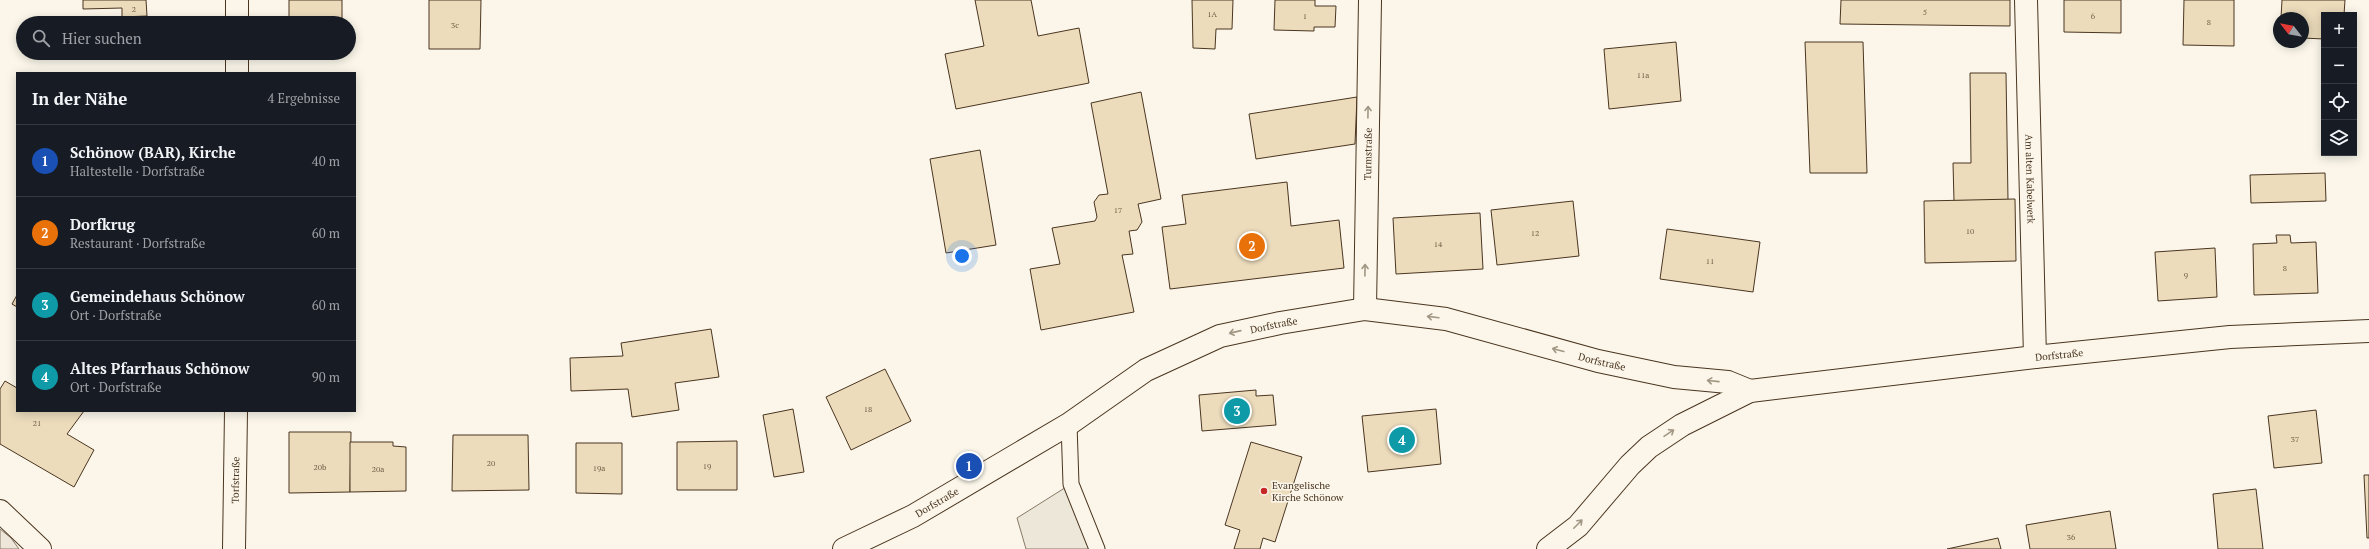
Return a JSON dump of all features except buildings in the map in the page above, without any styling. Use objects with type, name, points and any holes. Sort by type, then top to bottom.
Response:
[{"type":"main road","points":[[237,0],[237,16]]},
{"type":"main road","name":"Turmstraße","points":[[1365,309],[1370,0]]},
{"type":"main road","name":"Am alten Kabelwerk","points":[[2026,0],[2035,357]]},
{"type":"main road","points":[[237,60],[237,72]]},
{"type":"main road","name":"Dorfstraße","points":[[844,549],[913,516],[1069,424],[1146,370],[1220,336],[1280,322],[1365,309],[1446,319],[1598,361],[1674,377],[1728,382],[1750,391]]},
{"type":"main road","name":"Dorfstraße","points":[[1548,549],[1578,526],[1630,465],[1649,447],[1682,425],[1750,391],[2035,357],[2230,337],[2369,331]]},
{"type":"main road","name":"Torfstraße","points":[[234,549],[236,412]]},
{"type":"main road","points":[[0,512],[40,549]]},
{"type":"lane","points":[[1069,424],[1071,484],[1097,549]]},
{"type":"shaded area","points":[[1071,484],[1096,549],[1026,549],[1017,518]]},
{"type":"shaded area","points":[[0,529],[11,538],[19,549],[0,549]]},
{"type":"place","name":"Dorfkrug","points":[[1252,246]]},
{"type":"place","name":"Gemeindehaus Schönow","points":[[1237,411]]},
{"type":"place","name":"Altes Pfarrhaus Schönow","points":[[1402,440]]},
{"type":"place","name":"Schönow (BAR), Kirche","points":[[969,466]]},
{"type":"place","name":"Evangelische Kirche Schönow","points":[[1264,491]]}]
